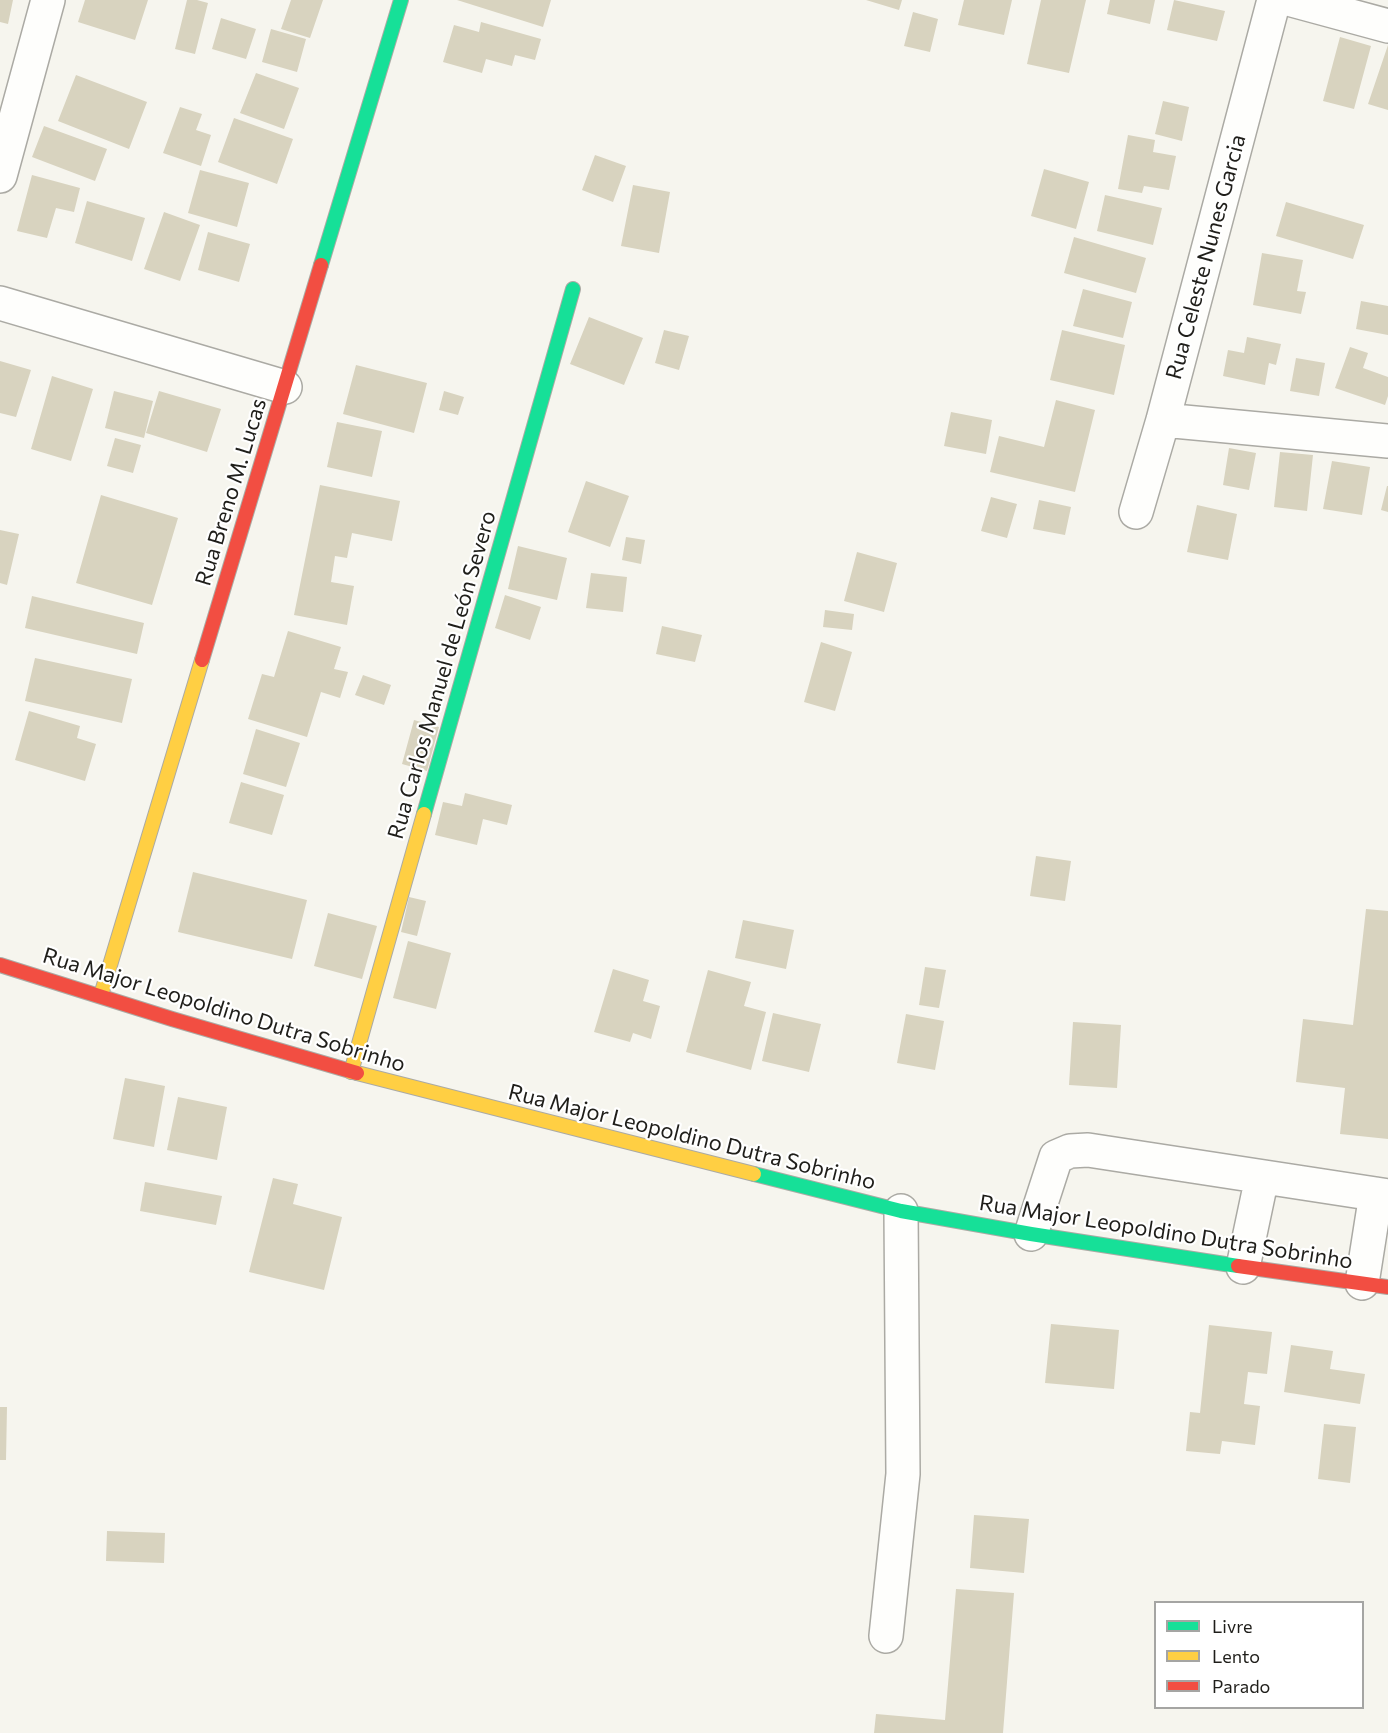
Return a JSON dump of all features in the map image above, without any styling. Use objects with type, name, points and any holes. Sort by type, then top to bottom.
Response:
[{"type":"street","points":[[0,176],[48,0]]},
{"type":"street","name":"Rua Breno M. Lucas","points":[[101,995],[401,0]]},
{"type":"street","name":"Rua Celeste Nunes Garcia","points":[[1136,512],[1163,420],[1274,0]]},
{"type":"street","points":[[1292,0],[1388,26]]},
{"type":"street","name":"Rua Carlos Manuel de León Severo","points":[[351,1072],[573,289]]},
{"type":"street","points":[[0,303],[285,387]]},
{"type":"street","points":[[1163,420],[1388,441]]},
{"type":"street","name":"Rua Major Leopoldino Dutra Sobrinho","points":[[0,964],[172,1019],[351,1072],[901,1211],[1031,1234],[1375,1285]]},
{"type":"street","points":[[1031,1234],[1056,1157],[1070,1151],[1088,1150],[1382,1195],[1375,1285]]},
{"type":"street","points":[[1243,1266],[1262,1177]]},
{"type":"street","points":[[886,1636],[903,1474],[901,1211]]},
{"type":"building","points":[[0,0],[13,0],[8,24],[0,22]]},
{"type":"building","points":[[85,0],[148,0],[135,40],[78,22]]},
{"type":"building","points":[[187,0],[208,3],[195,54],[175,49]]},
{"type":"building","points":[[291,0],[323,0],[310,38],[281,29]]},
{"type":"building","points":[[457,0],[551,0],[543,27]]},
{"type":"building","points":[[866,0],[902,0],[899,10]]},
{"type":"building","points":[[964,0],[1012,0],[1004,35],[958,25]]},
{"type":"building","points":[[1041,0],[1086,0],[1069,73],[1027,64]]},
{"type":"building","points":[[1110,0],[1155,0],[1150,24],[1107,14]]},
{"type":"building","points":[[1174,0],[1225,11],[1217,41],[1167,30]]},
{"type":"building","points":[[913,12],[938,19],[930,52],[904,46]]},
{"type":"building","points":[[221,18],[256,29],[246,59],[212,49]]},
{"type":"building","points":[[481,22],[541,39],[535,60],[515,55],[512,66],[486,59],[482,73],[443,62],[454,25],[479,32]]},
{"type":"building","points":[[271,29],[306,39],[297,72],[262,62]]},
{"type":"building","points":[[1340,37],[1371,46],[1354,109],[1323,101]]},
{"type":"building","points":[[1388,45],[1388,110],[1368,104]]},
{"type":"building","points":[[256,73],[299,88],[284,129],[240,113]]},
{"type":"building","points":[[76,75],[147,102],[129,149],[58,121]]},
{"type":"building","points":[[1163,101],[1189,107],[1182,141],[1155,134]]},
{"type":"building","points":[[180,107],[202,114],[196,130],[211,135],[201,166],[163,153]]},
{"type":"building","points":[[234,118],[293,139],[277,184],[218,162]]},
{"type":"building","points":[[44,126],[107,149],[95,181],[32,157]]},
{"type":"building","points":[[1128,135],[1155,140],[1153,152],[1176,156],[1169,190],[1144,186],[1142,193],[1118,189]]},
{"type":"building","points":[[595,155],[626,166],[613,202],[582,190]]},
{"type":"building","points":[[1044,169],[1089,182],[1076,229],[1031,216]]},
{"type":"building","points":[[200,170],[249,183],[237,227],[188,213]]},
{"type":"building","points":[[32,175],[80,188],[74,212],[56,208],[47,238],[17,231]]},
{"type":"building","points":[[633,185],[670,192],[659,253],[621,246]]},
{"type":"building","points":[[1105,195],[1162,208],[1153,245],[1097,231]]},
{"type":"building","points":[[87,201],[145,218],[132,261],[75,243]]},
{"type":"building","points":[[1286,202],[1364,225],[1353,259],[1276,236]]},
{"type":"building","points":[[164,212],[200,225],[180,281],[144,269]]},
{"type":"building","points":[[208,232],[250,244],[239,282],[198,270]]},
{"type":"building","points":[[1074,237],[1146,258],[1136,293],[1064,273]]},
{"type":"building","points":[[1262,253],[1303,260],[1297,291],[1306,292],[1301,314],[1253,305]]},
{"type":"building","points":[[1083,289],[1132,302],[1123,338],[1073,326]]},
{"type":"building","points":[[1361,301],[1388,306],[1388,335],[1356,329]]},
{"type":"building","points":[[589,317],[643,338],[624,385],[570,364]]},
{"type":"building","points":[[664,330],[689,336],[679,370],[655,363]]},
{"type":"building","points":[[1062,330],[1125,345],[1114,395],[1050,380]]},
{"type":"building","points":[[1247,337],[1281,344],[1276,365],[1269,363],[1265,385],[1223,376],[1228,350],[1244,353]]},
{"type":"building","points":[[1350,347],[1368,353],[1363,368],[1388,377],[1388,396],[1385,405],[1335,388]]},
{"type":"building","points":[[1296,358],[1325,363],[1319,396],[1290,391]]},
{"type":"building","points":[[0,361],[31,370],[16,417],[0,413]]},
{"type":"building","points":[[356,365],[427,383],[414,433],[343,414]]},
{"type":"building","points":[[52,376],[93,389],[71,461],[31,449]]},
{"type":"building","points":[[114,391],[153,401],[144,438],[105,428]]},
{"type":"building","points":[[159,391],[221,409],[207,452],[146,433]]},
{"type":"building","points":[[444,391],[464,397],[458,415],[439,410]]},
{"type":"building","points":[[1056,400],[1095,410],[1075,492],[990,472],[999,436],[1044,447]]},
{"type":"building","points":[[951,412],[992,420],[986,454],[944,446]]},
{"type":"building","points":[[337,422],[382,431],[372,477],[327,467]]},
{"type":"building","points":[[115,438],[141,445],[133,473],[107,466]]},
{"type":"building","points":[[1229,448],[1256,453],[1249,490],[1223,485]]},
{"type":"building","points":[[1280,452],[1313,455],[1307,511],[1274,507]]},
{"type":"building","points":[[1332,461],[1370,467],[1362,515],[1323,509]]},
{"type":"building","points":[[586,481],[629,496],[610,547],[568,532]]},
{"type":"building","points":[[320,485],[400,501],[392,541],[352,533],[347,558],[335,556],[331,582],[354,586],[347,625],[294,615]]},
{"type":"building","points":[[1388,486],[1388,512],[1381,510]]},
{"type":"building","points":[[101,495],[178,518],[152,605],[76,583]]},
{"type":"building","points":[[991,497],[1017,504],[1007,538],[981,531]]},
{"type":"building","points":[[1039,500],[1071,507],[1065,535],[1033,529]]},
{"type":"building","points":[[1197,505],[1237,514],[1228,560],[1187,552]]},
{"type":"building","points":[[0,530],[19,534],[7,585],[0,583]]},
{"type":"building","points":[[626,537],[645,540],[641,564],[622,560]]},
{"type":"building","points":[[518,546],[567,558],[557,600],[508,589]]},
{"type":"building","points":[[857,552],[897,563],[884,612],[844,601]]},
{"type":"building","points":[[591,573],[627,577],[623,612],[586,608]]},
{"type":"building","points":[[505,595],[541,607],[530,640],[495,628]]},
{"type":"building","points":[[32,596],[144,623],[137,654],[25,628]]},
{"type":"building","points":[[825,610],[854,614],[852,630],[823,627]]},
{"type":"building","points":[[662,626],[702,635],[695,662],[656,654]]},
{"type":"building","points":[[288,631],[341,647],[334,669],[348,672],[340,698],[321,692],[307,737],[248,719],[262,674],[274,677]]},
{"type":"building","points":[[821,642],[852,652],[835,711],[804,702]]},
{"type":"building","points":[[35,658],[132,679],[122,723],[25,701]]},
{"type":"building","points":[[363,675],[391,685],[384,705],[355,695]]},
{"type":"building","points":[[29,711],[80,726],[77,738],[96,744],[85,781],[15,760]]},
{"type":"building","points":[[414,720],[439,727],[427,771],[402,764]]},
{"type":"building","points":[[256,729],[300,743],[286,787],[243,774]]},
{"type":"building","points":[[241,782],[284,795],[272,835],[229,823]]},
{"type":"building","points":[[465,793],[512,805],[507,825],[483,819],[477,845],[435,835],[443,802],[462,806]]},
{"type":"building","points":[[1036,856],[1071,861],[1065,901],[1030,896]]},
{"type":"building","points":[[193,872],[307,900],[292,959],[178,932]]},
{"type":"building","points":[[409,897],[426,901],[417,936],[401,932]]},
{"type":"building","points":[[1366,909],[1388,911],[1388,1139],[1340,1134],[1345,1088],[1296,1082],[1303,1019],[1353,1025]]},
{"type":"building","points":[[328,913],[377,926],[362,979],[314,966]]},
{"type":"building","points":[[743,920],[794,930],[786,969],[735,958]]},
{"type":"building","points":[[408,941],[451,953],[436,1009],[393,998]]},
{"type":"building","points":[[925,967],[946,970],[939,1008],[919,1005]]},
{"type":"building","points":[[613,969],[649,980],[643,1001],[660,1006],[651,1039],[633,1033],[630,1042],[594,1032]]},
{"type":"building","points":[[708,970],[751,982],[744,1006],[766,1012],[751,1070],[686,1052]]},
{"type":"building","points":[[773,1013],[821,1024],[809,1072],[762,1061]]},
{"type":"building","points":[[906,1014],[944,1021],[935,1070],[897,1063]]},
{"type":"building","points":[[1073,1022],[1121,1025],[1117,1088],[1069,1085]]},
{"type":"building","points":[[125,1078],[165,1086],[154,1147],[113,1139]]},
{"type":"building","points":[[178,1097],[227,1107],[217,1160],[167,1150]]},
{"type":"building","points":[[273,1178],[298,1184],[293,1204],[342,1217],[324,1290],[249,1272]]},
{"type":"building","points":[[145,1182],[222,1196],[216,1225],[140,1211]]},
{"type":"building","points":[[1051,1324],[1119,1330],[1114,1389],[1045,1383]]},
{"type":"building","points":[[1209,1325],[1272,1332],[1267,1374],[1248,1372],[1244,1404],[1260,1406],[1255,1445],[1222,1441],[1220,1454],[1186,1451],[1190,1412],[1200,1413]]},
{"type":"building","points":[[1291,1345],[1333,1351],[1330,1369],[1365,1374],[1360,1404],[1284,1392]]},
{"type":"building","points":[[0,1407],[7,1407],[6,1460],[0,1460]]},
{"type":"building","points":[[1324,1424],[1356,1427],[1350,1483],[1318,1479]]},
{"type":"building","points":[[974,1515],[1029,1519],[1024,1573],[970,1568]]},
{"type":"building","points":[[107,1531],[165,1533],[164,1563],[106,1561]]},
{"type":"building","points":[[956,1589],[1014,1593],[1003,1733],[874,1733],[876,1714],[945,1720]]},
{"type":"traffic: fast","points":[[321,265],[401,0]]},
{"type":"traffic: fast","points":[[424,814],[573,289]]},
{"type":"traffic: fast","points":[[754,1174],[901,1211],[1238,1266]]},
{"type":"traffic: slow","points":[[101,995],[202,660]]},
{"type":"traffic: slow","points":[[351,1072],[424,814]]},
{"type":"traffic: slow","points":[[357,1073],[754,1174]]},
{"type":"traffic: jam","points":[[202,660],[321,265]]},
{"type":"traffic: jam","points":[[0,965],[172,1019],[357,1073]]},
{"type":"traffic: jam","points":[[1238,1266],[1388,1287]]}]
